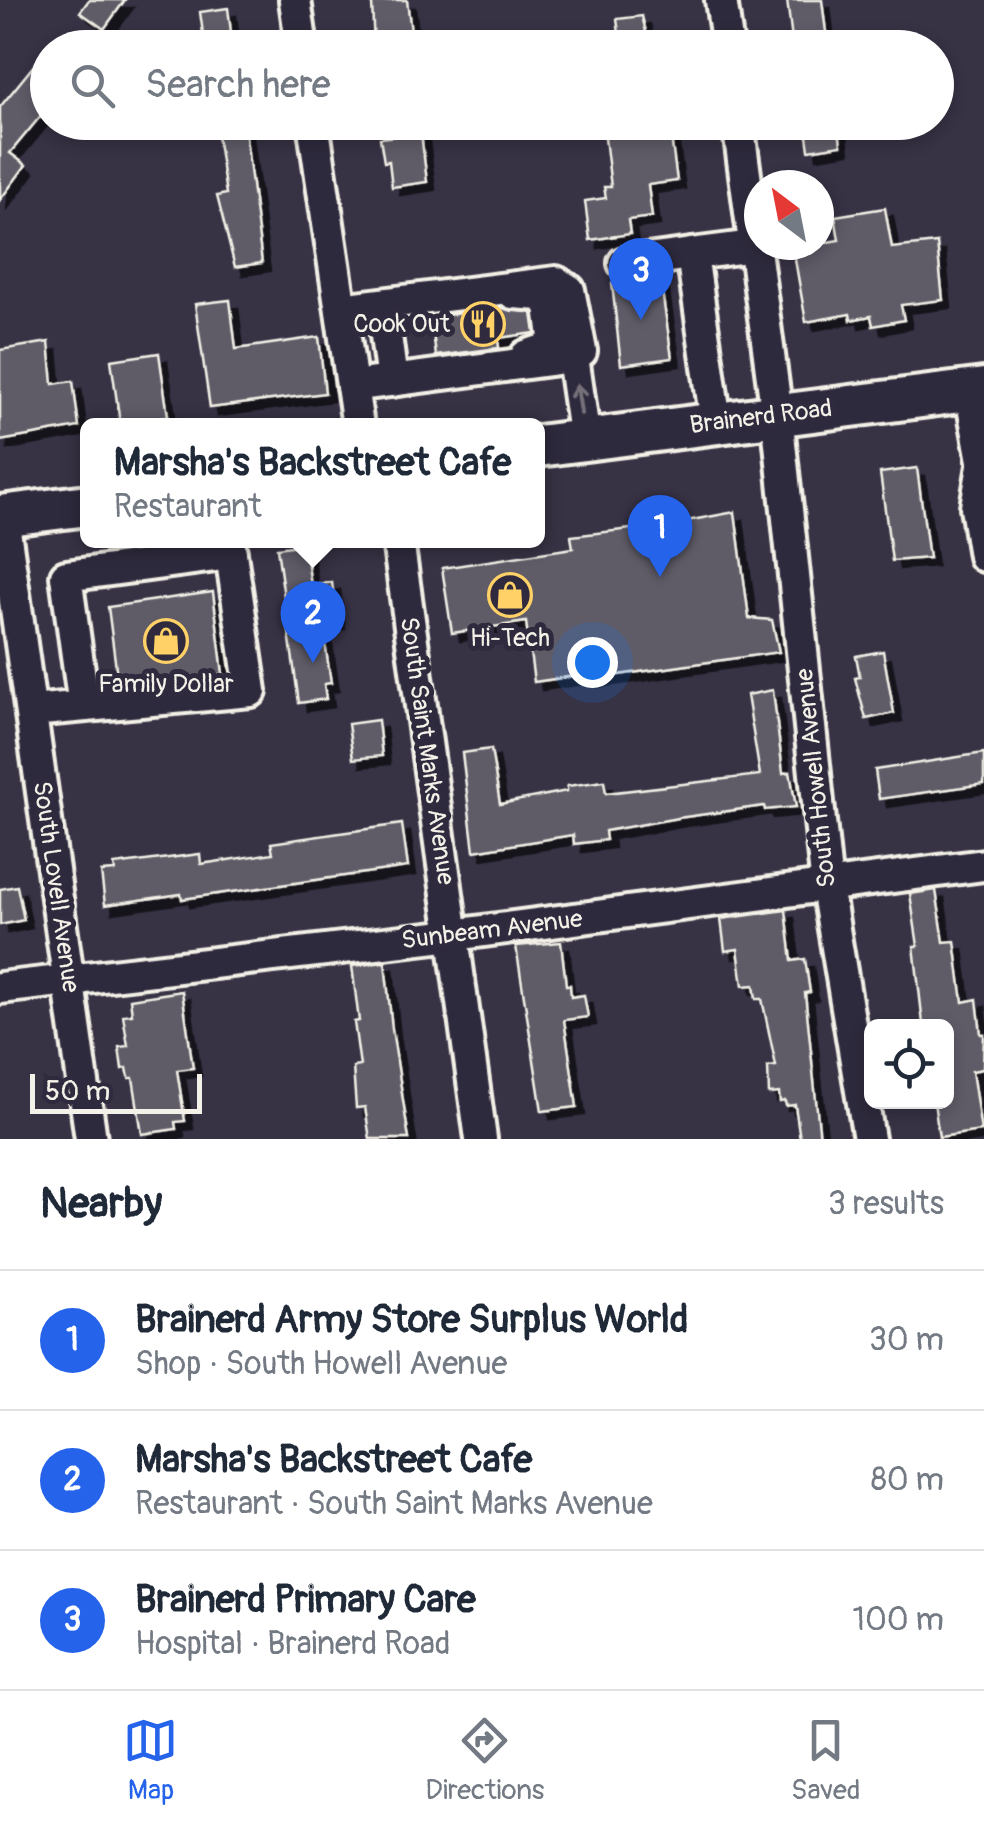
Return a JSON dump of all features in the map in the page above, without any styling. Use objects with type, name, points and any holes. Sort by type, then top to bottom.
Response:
[{"type":"main road","name":"Brainerd Road","points":[[545,445],[977,389]]},
{"type":"main road","points":[[2,516],[80,505]]},
{"type":"street","points":[[295,0],[299,30]]},
{"type":"street","points":[[721,0],[725,30]]},
{"type":"street","points":[[316,140],[357,418]]},
{"type":"street","name":"South Howell Avenue","points":[[740,140],[744,170]]},
{"type":"street","points":[[624,263],[744,247]]},
{"type":"street","points":[[692,254],[716,424]]},
{"type":"street","name":"South Howell Avenue","points":[[756,260],[777,415],[827,887],[870,1139]]},
{"type":"street","points":[[341,309],[556,282],[564,284],[572,303],[581,351],[573,357],[352,386]]},
{"type":"street","points":[[498,290],[541,296],[550,305],[555,346],[529,353],[516,364]]},
{"type":"street","points":[[382,305],[392,380]]},
{"type":"street","points":[[573,357],[585,440]]},
{"type":"street","points":[[977,389],[984,466],[976,507],[984,556]]},
{"type":"street","name":"South Lovell Avenue","points":[[2,516],[91,1139]]},
{"type":"street","points":[[84,706],[66,576],[224,548]]},
{"type":"street","points":[[31,711],[250,691],[230,548]]},
{"type":"street","name":"South Saint Marks Avenue","points":[[399,548],[481,1139]]},
{"type":"street","name":"Sunbeam Avenue","points":[[0,988],[453,936],[984,865]]},
{"type":"building","points":[[89,0],[125,0],[104,29],[80,12]]},
{"type":"building","points":[[407,0],[411,30],[373,30],[372,3]]},
{"type":"building","points":[[787,0],[822,0],[826,30],[791,30]]},
{"type":"building","points":[[228,8],[231,30],[202,30],[200,12]]},
{"type":"building","points":[[642,16],[646,30],[619,30],[617,19]]},
{"type":"building","points":[[30,70],[30,129],[10,153],[26,165],[0,200],[0,107]]},
{"type":"building","points":[[218,140],[246,140],[262,263],[235,267],[217,196],[226,194]]},
{"type":"building","points":[[380,140],[422,140],[427,182],[392,187],[389,161],[384,162]]},
{"type":"building","points":[[605,140],[671,140],[677,181],[648,185],[652,217],[628,220],[630,234],[590,240],[585,201],[606,198],[604,187],[611,187]]},
{"type":"building","points":[[808,140],[840,140],[841,145],[809,150]]},
{"type":"building","points":[[885,208],[892,248],[937,243],[943,300],[901,305],[904,320],[873,326],[871,316],[851,320],[850,314],[806,322],[795,260],[834,260],[834,241],[839,240],[835,216]]},
{"type":"building","points":[[660,278],[672,358],[621,365],[612,283]]},
{"type":"building","points":[[230,300],[236,349],[319,337],[325,393],[210,408],[195,304]]},
{"type":"building","name":"Cook Out","points":[[502,308],[532,313],[535,333],[498,338],[499,348],[436,356],[431,317]]},
{"type":"building","points":[[49,342],[53,384],[73,381],[79,427],[0,441],[0,350]]},
{"type":"building","points":[[159,353],[168,416],[119,418],[111,360]]},
{"type":"building","points":[[917,468],[929,558],[892,561],[880,473]]},
{"type":"building","points":[[735,512],[749,618],[772,620],[779,652],[590,679],[589,674],[534,682],[526,622],[452,633],[442,568],[573,548],[571,536]]},
{"type":"building","points":[[277,548],[306,548],[311,586],[332,582],[337,621],[322,623],[331,683],[324,684],[326,699],[299,703]]},
{"type":"building","name":"Family Dollar","points":[[213,592],[223,674],[118,684],[108,607]]},
{"type":"building","points":[[883,651],[894,713],[866,719],[855,678],[860,677],[856,656]]},
{"type":"building","points":[[773,690],[783,773],[790,772],[796,807],[765,810],[764,806],[678,818],[605,831],[606,840],[574,844],[573,835],[474,851],[462,753],[491,749],[500,804],[567,791],[567,786],[604,781],[606,793],[760,775],[747,695]]},
{"type":"building","points":[[378,720],[382,756],[353,759],[348,724]]},
{"type":"building","points":[[984,753],[984,784],[879,799],[875,770]]},
{"type":"building","points":[[402,824],[408,867],[182,899],[181,894],[105,905],[101,872],[115,871],[114,865],[200,854],[201,864],[273,853],[271,843]]},
{"type":"building","points":[[17,886],[24,920],[0,925],[0,889]]},
{"type":"building","points":[[936,890],[944,942],[955,941],[963,1002],[977,999],[984,1034],[983,1069],[972,1071],[981,1131],[939,1137],[935,1109],[954,1109],[954,1019],[922,1019],[910,894]]},
{"type":"building","points":[[786,910],[792,961],[805,959],[810,992],[805,993],[820,1139],[800,1139],[795,1105],[780,1102],[779,1093],[769,1094],[768,1067],[776,1066],[762,999],[756,999],[754,985],[743,986],[738,949],[725,951],[721,919]]},
{"type":"building","points":[[561,942],[566,985],[570,985],[571,997],[584,995],[588,1017],[564,1020],[577,1107],[542,1111],[516,946]]},
{"type":"building","points":[[385,962],[409,1139],[370,1139],[365,1107],[356,1108],[353,1067],[360,1066],[354,1022],[359,1021],[352,966]]},
{"type":"building","points":[[182,991],[193,1068],[177,1070],[185,1121],[175,1122],[176,1129],[142,1134],[133,1078],[129,1078],[127,1068],[122,1069],[119,1047],[128,1046],[123,1015],[132,1014],[130,999]]},
{"type":"place","name":"Brainerd Primary Care","points":[[641,320]]},
{"type":"place","name":"Cook Out","points":[[483,324]]},
{"type":"place","name":"Brainerd Army Store Surplus World","points":[[660,577]]},
{"type":"place","name":"Hi-Tech","points":[[510,595]]},
{"type":"place","name":"Family Dollar","points":[[166,641]]},
{"type":"place","name":"Marsha's Backstreet Cafe","points":[[313,663]]}]
